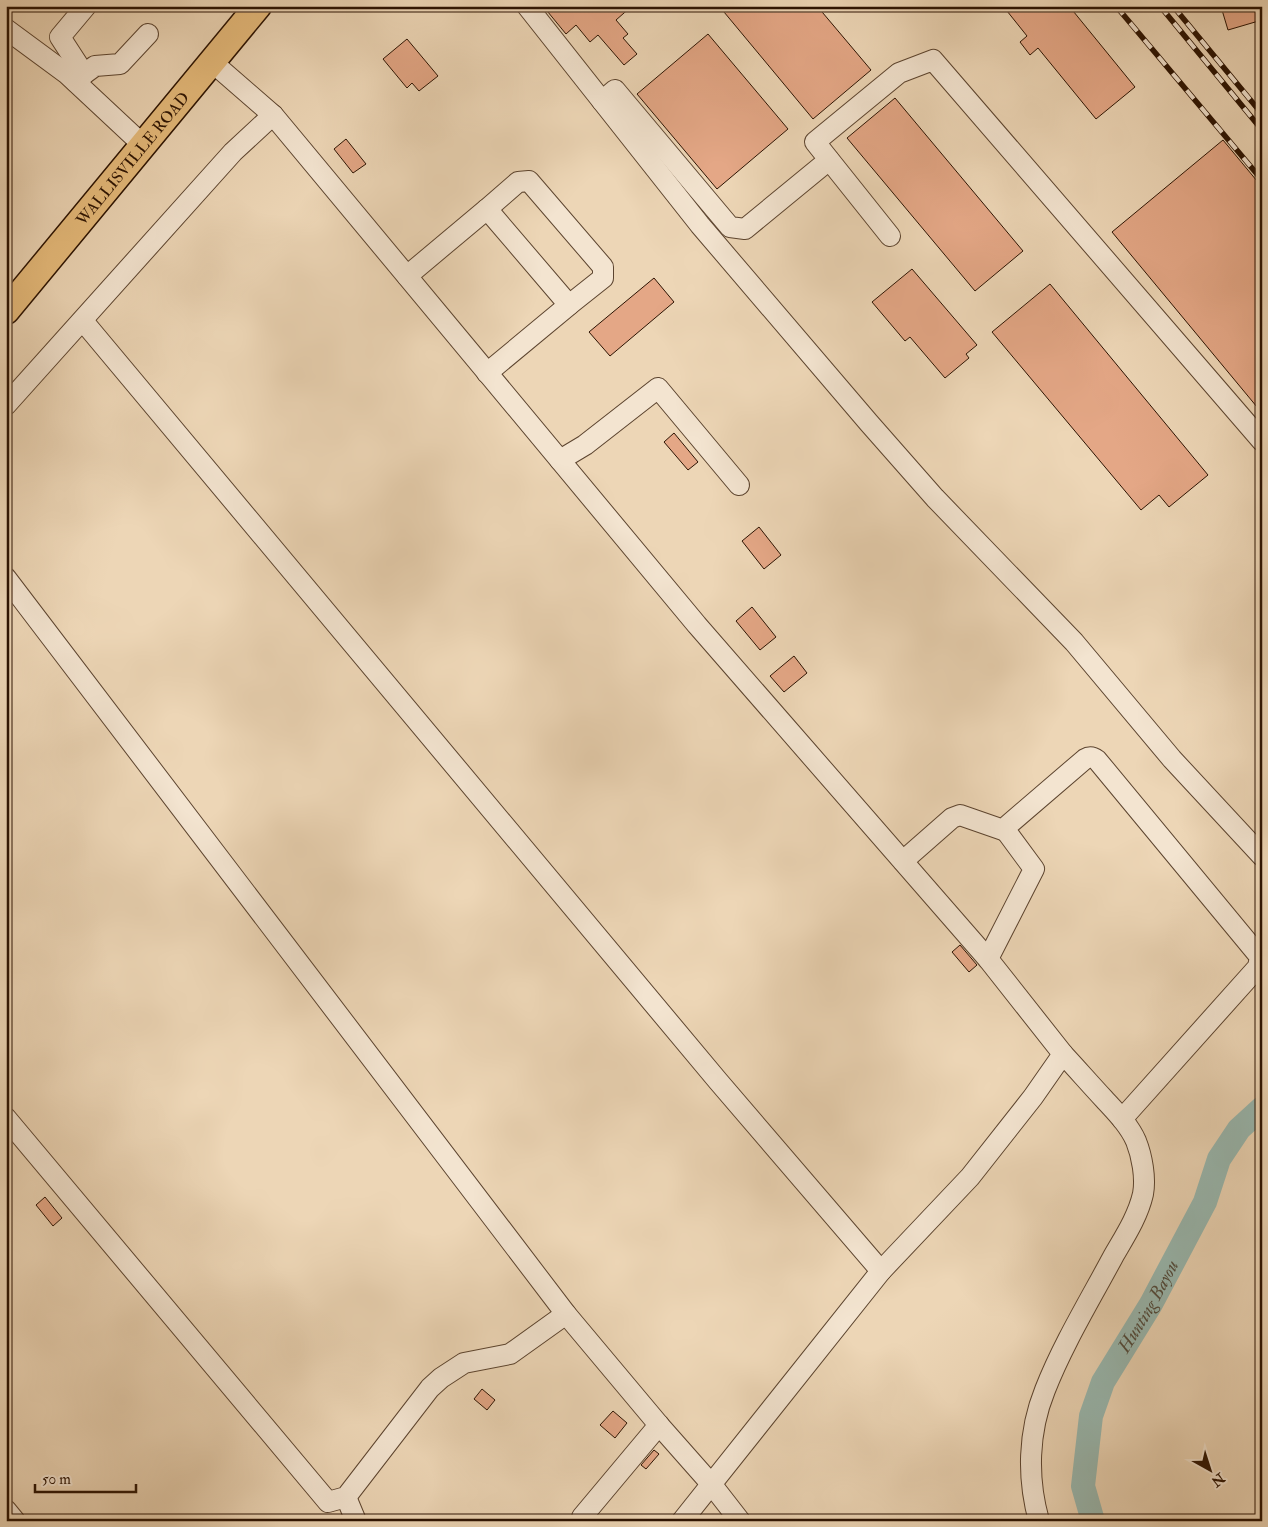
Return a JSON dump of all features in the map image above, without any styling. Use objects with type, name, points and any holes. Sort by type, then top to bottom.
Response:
[{"type":"main road","name":"WALLISVILLE ROAD","points":[[10,300],[143,145],[254,8]]},
{"type":"lane","points":[[86,6],[60,36],[80,78],[143,145]]},
{"type":"lane","points":[[527,6],[700,225],[875,430],[935,498],[1074,642],[1172,759],[1262,856]]},
{"type":"lane","points":[[6,29],[66,74],[80,78]]},
{"type":"lane","points":[[80,78],[95,66],[120,64],[148,34]]},
{"type":"lane","points":[[890,236],[815,142],[898,73],[933,60],[1262,442]]},
{"type":"lane","points":[[212,62],[273,115],[697,626],[988,959],[1063,1054],[1122,1119],[1136,1141],[1144,1170],[1143,1193],[1133,1220],[1057,1363],[1044,1392],[1036,1419],[1031,1448],[1031,1476],[1039,1521]]},
{"type":"lane","points":[[602,101],[615,90],[730,227],[745,229],[829,160]]},
{"type":"lane","points":[[6,406],[233,152],[273,115]]},
{"type":"lane","points":[[407,276],[518,182],[529,181],[604,267],[603,278],[487,373]]},
{"type":"lane","points":[[487,209],[569,305]]},
{"type":"lane","points":[[83,320],[718,1081],[881,1271]]},
{"type":"lane","points":[[560,460],[584,445],[658,388],[739,485]]},
{"type":"lane","points":[[6,578],[566,1314],[712,1485],[740,1521]]},
{"type":"lane","points":[[1006,831],[1011,822],[1086,759],[1089,757],[1094,758],[1260,957],[1258,967],[1122,1119]]},
{"type":"lane","points":[[903,861],[952,818],[960,815],[1006,831],[1034,869],[1034,872],[988,959]]},
{"type":"lane","points":[[682,1521],[881,1271],[970,1176],[1033,1097],[1063,1054]]},
{"type":"lane","points":[[6,1118],[328,1502],[346,1497],[430,1388],[441,1378],[464,1363],[510,1354],[566,1314]]},
{"type":"lane","points":[[582,1517],[659,1424]]},
{"type":"lane","points":[[346,1497],[356,1521]]},
{"type":"lane","points":[[6,1510],[15,1521]]},
{"type":"building","points":[[543,6],[632,6],[616,20],[628,34],[623,38],[637,54],[624,65],[598,35],[590,42],[576,25],[566,34]]},
{"type":"building","points":[[719,6],[817,6],[871,70],[813,119]]},
{"type":"building","points":[[1003,6],[1069,6],[1135,87],[1096,119],[1038,48],[1030,55],[1020,42],[1027,36]]},
{"type":"building","points":[[1235,6],[1258,6],[1262,20],[1228,30],[1222,10]]},
{"type":"building","points":[[708,34],[788,129],[717,189],[637,94]]},
{"type":"building","points":[[407,39],[438,76],[419,91],[412,83],[407,88],[383,59]]},
{"type":"building","points":[[895,98],[1023,251],[975,291],[847,138]]},
{"type":"building","points":[[346,139],[366,164],[353,173],[334,149]]},
{"type":"building","points":[[1223,140],[1262,187],[1262,413],[1112,232]]},
{"type":"building","points":[[912,269],[977,345],[966,354],[969,358],[945,378],[910,337],[905,341],[872,302]]},
{"type":"building","points":[[654,278],[674,302],[610,356],[589,332]]},
{"type":"building","points":[[1050,284],[1208,475],[1169,507],[1159,495],[1141,510],[992,332]]},
{"type":"building","points":[[674,433],[698,462],[688,470],[664,442]]},
{"type":"building","points":[[759,527],[781,555],[764,569],[742,541]]},
{"type":"building","points":[[752,607],[776,637],[760,650],[736,621]]},
{"type":"building","points":[[794,656],[807,673],[784,692],[770,676]]},
{"type":"building","points":[[960,945],[977,965],[969,972],[952,952]]},
{"type":"building","points":[[45,1197],[62,1218],[53,1226],[36,1205]]},
{"type":"building","points":[[482,1389],[495,1400],[487,1410],[474,1399]]},
{"type":"building","points":[[613,1411],[627,1423],[615,1438],[600,1425]]},
{"type":"building","points":[[654,1450],[659,1454],[646,1469],[641,1465]]},
{"type":"waterway","name":"Hunting Bayou","points":[[1093,1521],[1083,1486],[1091,1416],[1103,1382],[1151,1304],[1205,1202],[1219,1159],[1239,1129],[1262,1108]]},
{"type":"railway","points":[[1116,6],[1262,180]]},
{"type":"railway","points":[[1160,6],[1262,130]]},
{"type":"railway","points":[[1173,6],[1262,114]]}]
